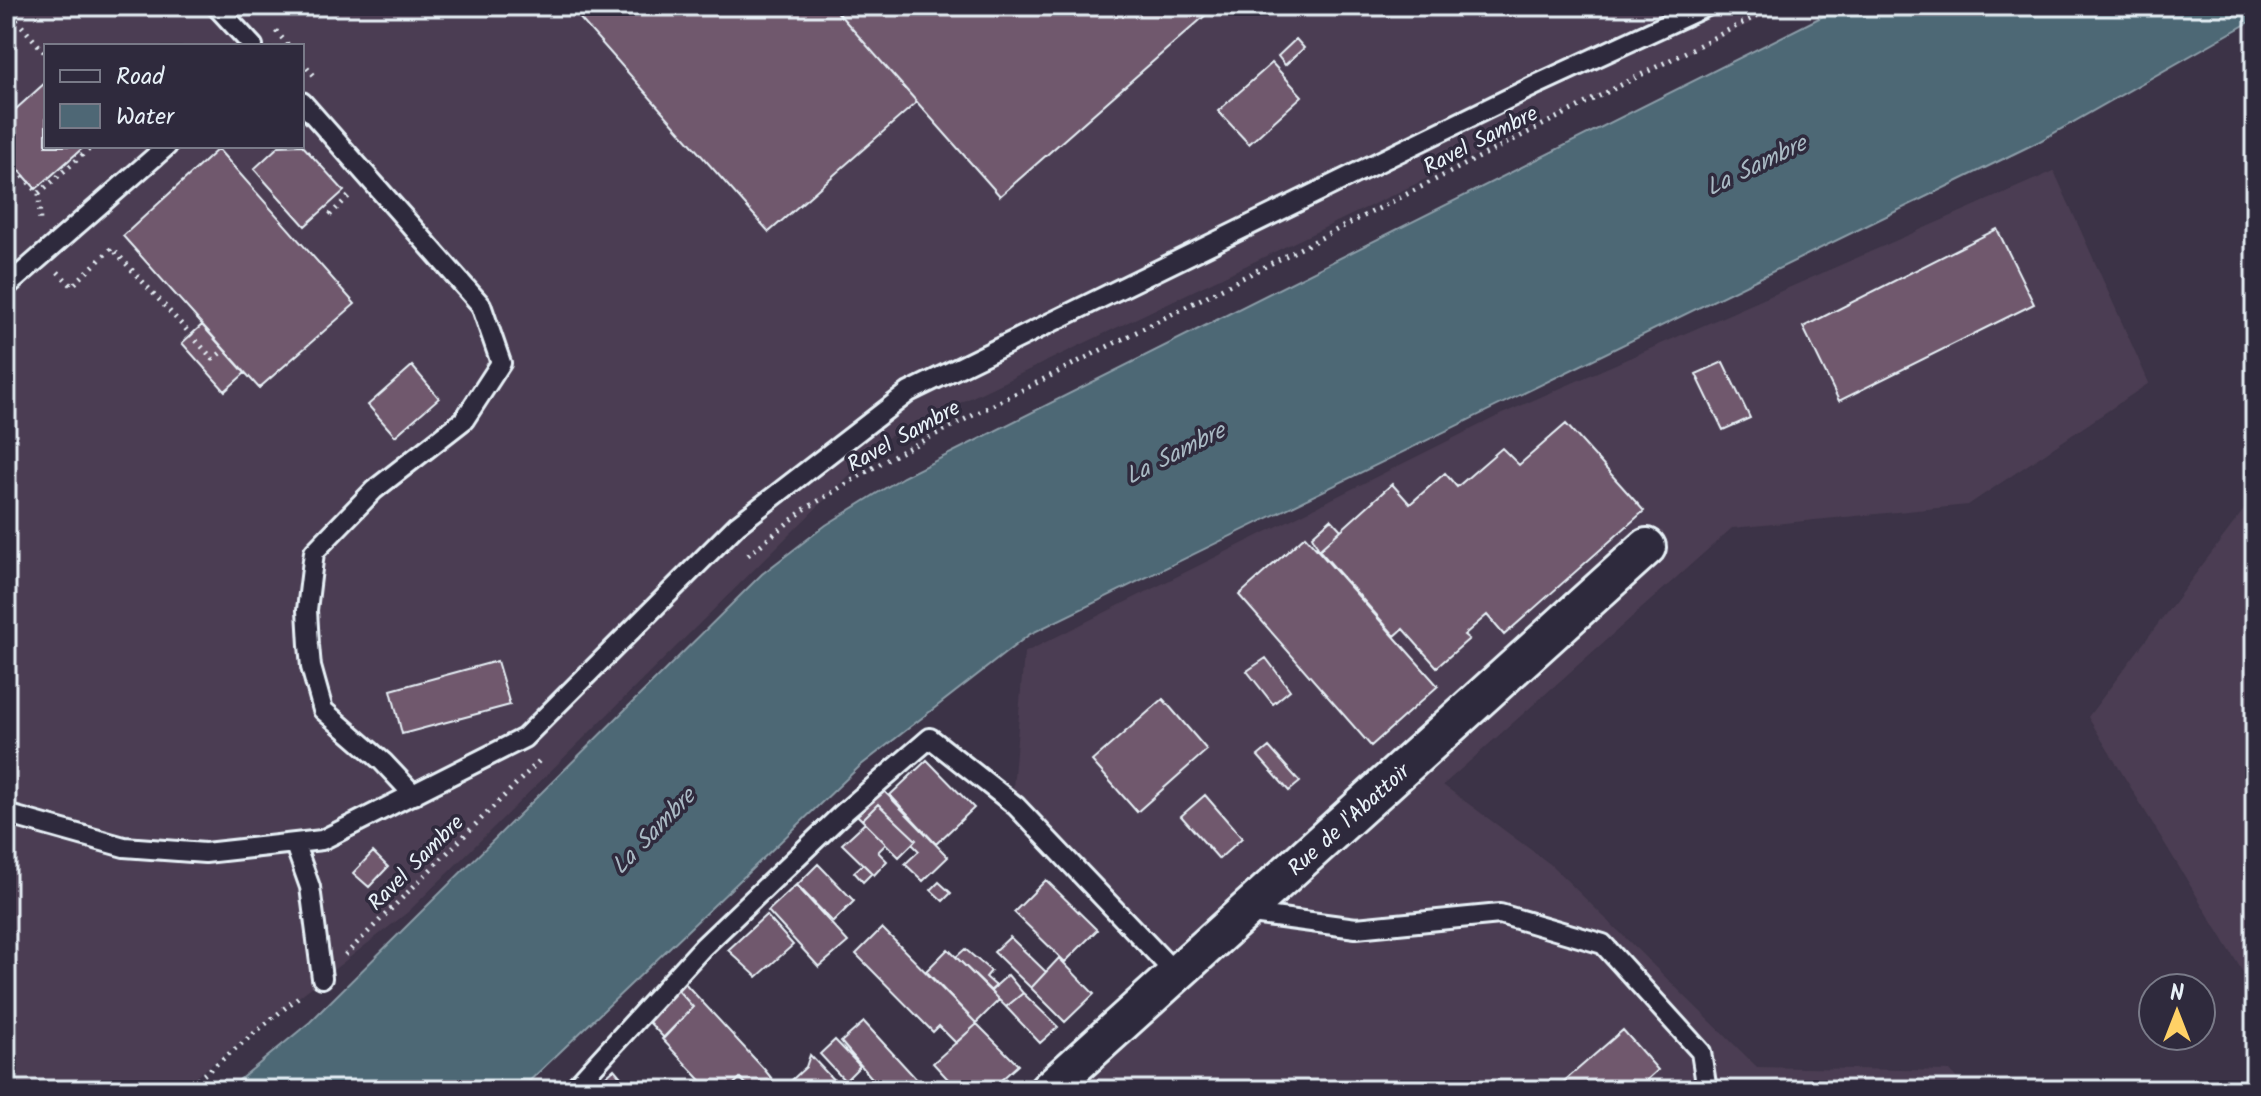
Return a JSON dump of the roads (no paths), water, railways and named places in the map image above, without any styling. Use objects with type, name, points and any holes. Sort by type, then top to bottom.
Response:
[{"type":"street","name":"Rue de l'Abattoir","points":[[1048,1090],[1647,547]]},
{"type":"lane","points":[[216,6],[251,44]]},
{"type":"lane","points":[[6,814],[124,847],[205,853],[322,840],[524,738],[737,525],[909,392],[1538,84],[1707,6]]},
{"type":"lane","points":[[304,104],[481,305],[501,363],[464,420],[374,490],[314,552],[307,610],[311,667],[323,710],[383,762],[414,795]]},
{"type":"lane","points":[[6,287],[165,148]]},
{"type":"lane","points":[[572,1090],[703,947],[842,814],[930,738],[1016,806],[1176,974]]},
{"type":"lane","points":[[295,845],[310,887],[322,978]]},
{"type":"lane","points":[[1244,913],[1356,928],[1500,914],[1603,944],[1701,1052],[1707,1090]]},
{"type":"water","name":"La Sambre","points":[[1843,6],[2255,6],[2255,19],[2038,142],[1030,634],[860,766],[520,1090],[227,1090],[310,1022],[762,574],[826,525],[903,477]]}]
